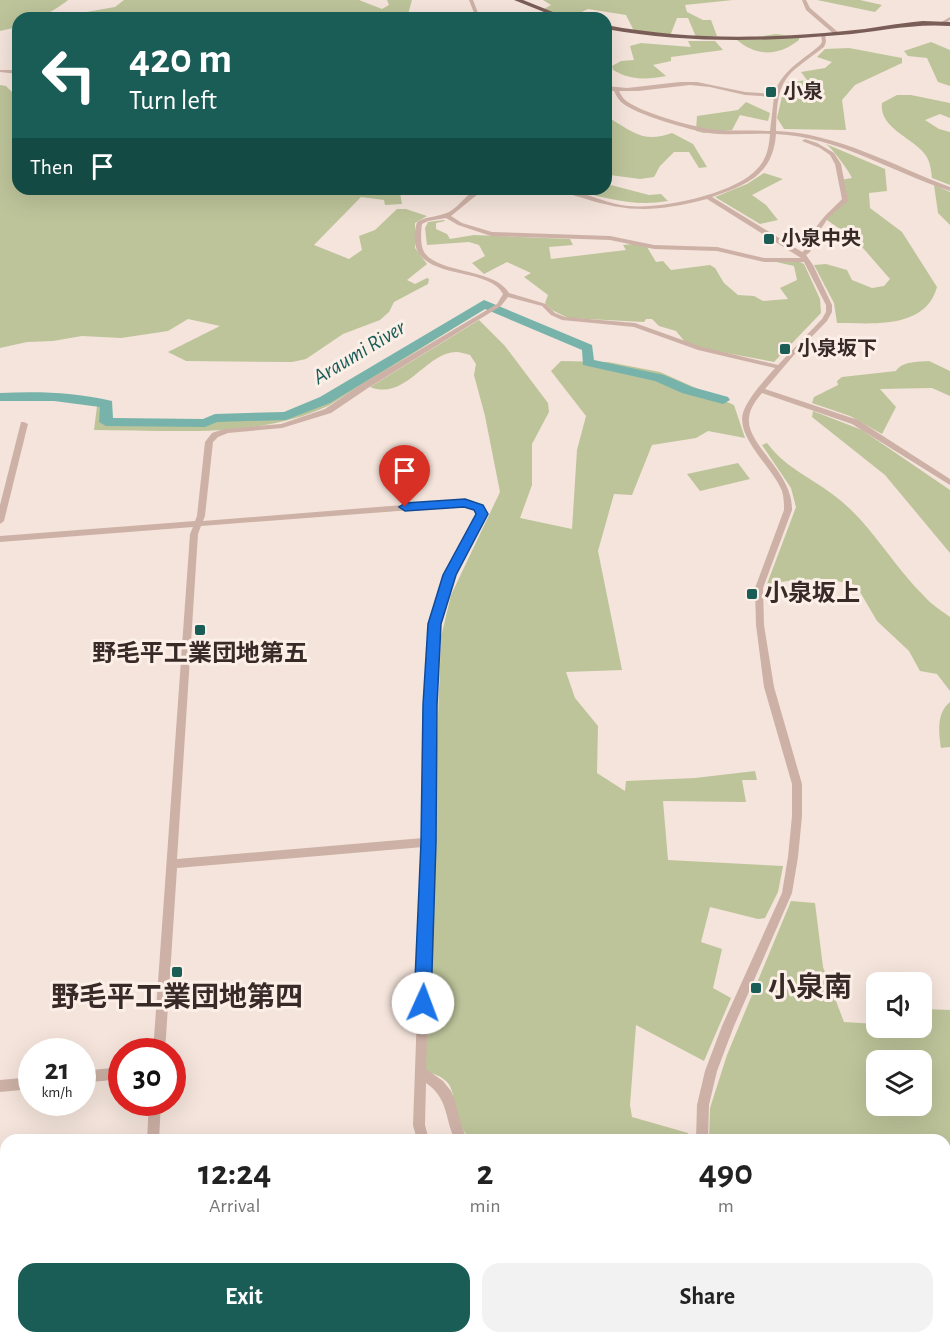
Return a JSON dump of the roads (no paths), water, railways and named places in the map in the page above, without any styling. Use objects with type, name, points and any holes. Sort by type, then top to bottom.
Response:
[{"type":"main road","points":[[517,0],[549,12]]},
{"type":"main road","points":[[612,28],[678,39],[837,34],[912,24],[946,23]]},
{"type":"street","points":[[804,0],[808,9],[837,34]]},
{"type":"street","points":[[946,23],[950,18]]},
{"type":"street","points":[[582,195],[630,208],[660,205],[707,196],[741,183],[758,173],[767,159],[778,96],[785,76],[822,46],[825,42],[823,34]]},
{"type":"street","points":[[612,89],[692,82],[712,84],[751,95],[778,96]]},
{"type":"street","points":[[616,90],[621,100],[675,122],[717,132],[746,130],[788,133],[836,144],[950,189]]},
{"type":"street","points":[[788,133],[833,152],[837,159],[842,187],[846,195],[845,201],[820,225],[804,257]]},
{"type":"street","points":[[471,195],[447,215],[425,219],[419,223],[420,248],[423,255],[442,266],[475,274],[498,284],[506,294],[544,305],[564,320],[635,325],[700,349],[779,367]]},
{"type":"street","points":[[702,1134],[703,1105],[711,1071],[728,1026],[787,894],[797,816],[797,784],[769,687],[760,626],[759,588],[788,510],[790,498],[784,485],[747,430],[744,418],[747,409],[779,367],[825,320],[829,312],[826,296],[804,257],[707,196]]},
{"type":"street","points":[[447,215],[460,224],[491,234],[610,238],[654,247],[717,249],[764,260],[804,257]]},
{"type":"street","points":[[160,1038],[194,534],[201,516],[209,442],[216,435],[227,431],[282,426],[328,411],[499,304],[506,294]]},
{"type":"street","points":[[761,390],[855,422],[950,482]]},
{"type":"street","points":[[0,520],[24,424]]},
{"type":"street","points":[[0,539],[465,502],[479,508],[482,514],[452,568],[434,624],[420,1072],[419,1125],[421,1134]]},
{"type":"street","points":[[172,864],[428,842]]},
{"type":"street","points":[[420,1072],[443,1089],[454,1127],[458,1134]]},
{"type":"street","points":[[0,1086],[18,1084]]},
{"type":"street","points":[[153,1134],[154,1116]]},
{"type":"waterway","name":"Araumi River","points":[[0,397],[54,397],[107,404],[106,422],[205,423],[215,418],[286,416],[325,400],[484,304],[588,348],[587,362],[659,378],[687,390],[723,400]]},
{"type":"place","name":"小泉","points":[[771,92]]},
{"type":"place","name":"小泉中央","points":[[769,239]]},
{"type":"place","name":"小泉坂下","points":[[785,349]]},
{"type":"place","name":"小泉坂上","points":[[752,594]]},
{"type":"place","name":"野毛平工業団地第五","points":[[200,630]]},
{"type":"place","name":"野毛平工業団地第四","points":[[177,972]]},
{"type":"place","name":"小泉南","points":[[756,988]]}]
